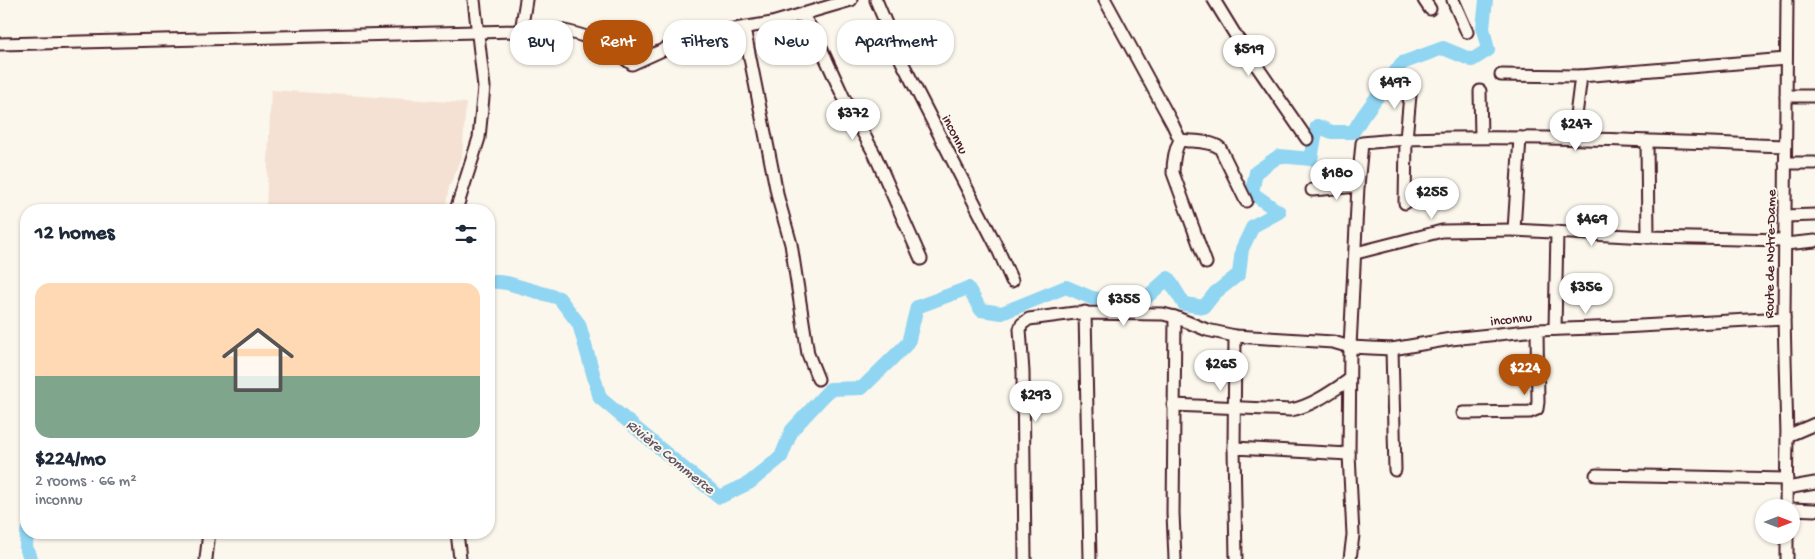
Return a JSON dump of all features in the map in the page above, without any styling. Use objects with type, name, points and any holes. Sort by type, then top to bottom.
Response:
[{"type":"street","points":[[458,204],[479,138],[484,87],[474,0]]},
{"type":"street","points":[[523,20],[526,0]]},
{"type":"street","points":[[746,28],[772,23],[851,0]]},
{"type":"street","name":"inconnu","points":[[876,0],[902,62],[996,245],[1012,281]]},
{"type":"street","points":[[1105,0],[1180,140],[1174,155],[1174,173],[1206,263]]},
{"type":"street","points":[[1214,0],[1236,36],[1308,139]]},
{"type":"street","points":[[1453,0],[1467,32]]},
{"type":"street","name":"Route de Notre-Dame","points":[[1786,499],[1784,318],[1787,0]]},
{"type":"street","points":[[802,14],[815,34],[841,90],[875,155],[920,259]]},
{"type":"street","points":[[0,44],[510,31]]},
{"type":"street","points":[[573,32],[583,34],[612,48],[632,64],[663,50]]},
{"type":"street","points":[[746,38],[778,198],[791,244],[808,354],[818,379]]},
{"type":"street","points":[[1500,75],[1581,76],[1786,59]]},
{"type":"street","points":[[1573,139],[1581,76]]},
{"type":"street","points":[[1405,203],[1406,139],[1412,84]]},
{"type":"street","points":[[1480,91],[1481,137]]},
{"type":"street","points":[[1786,96],[1815,96]]},
{"type":"street","points":[[1350,559],[1353,535],[1349,454],[1349,380],[1358,186],[1362,143],[1406,139],[1481,137],[1785,146]]},
{"type":"street","points":[[1514,230],[1520,138]]},
{"type":"street","points":[[1180,140],[1216,144],[1220,148],[1246,201]]},
{"type":"street","points":[[1647,141],[1648,237]]},
{"type":"street","points":[[1785,163],[1815,163]]},
{"type":"street","points":[[1312,190],[1358,186]]},
{"type":"street","points":[[1785,216],[1815,215]]},
{"type":"street","points":[[1356,253],[1442,231],[1514,230],[1648,237],[1785,242],[1815,241]]},
{"type":"street","points":[[1554,329],[1556,232]]},
{"type":"street","points":[[1024,559],[1023,372],[1020,329],[1022,324],[1029,319],[1085,312],[1162,314],[1175,316],[1207,330],[1235,336],[1333,342],[1350,347]]},
{"type":"street","points":[[1085,312],[1090,559]]},
{"type":"street","points":[[1175,316],[1173,405],[1175,559]]},
{"type":"street","name":"inconnu","points":[[1350,347],[1392,349],[1451,339],[1537,330],[1784,318]]},
{"type":"street","points":[[1462,413],[1530,412],[1537,409],[1537,330]]},
{"type":"street","points":[[1235,336],[1234,448],[1236,559]]},
{"type":"street","points":[[1392,349],[1396,470]]},
{"type":"street","points":[[1173,405],[1300,409],[1349,380]]},
{"type":"street","points":[[1787,436],[1815,424]]},
{"type":"street","points":[[1234,448],[1349,454]]},
{"type":"street","points":[[1596,475],[1815,483]]},
{"type":"street","points":[[1800,509],[1815,510]]},
{"type":"street","points":[[206,559],[208,539]]},
{"type":"street","points":[[458,539],[460,559]]},
{"type":"street","points":[[1787,544],[1788,559]]},
{"type":"shaded area","points":[[271,90],[466,103],[462,157],[449,187],[446,204],[266,204]]},
{"type":"waterway","name":"Rivière Commerce","points":[[495,282],[507,283],[559,298],[579,324],[600,398],[720,497],[749,483],[781,457],[792,430],[830,389],[862,388],[908,343],[917,307],[968,288],[981,310],[1002,313],[1066,287],[1092,298],[1138,305],[1168,278],[1184,304],[1204,307],[1215,293],[1239,274],[1242,249],[1253,226],[1279,212],[1252,193],[1256,172],[1279,156],[1311,159],[1317,126],[1332,132],[1353,132],[1402,63],[1443,48],[1472,60],[1488,50],[1483,28],[1486,0]]},
{"type":"waterway","name":"Rivière Commerce","points":[[27,539],[26,548],[31,559]]}]
